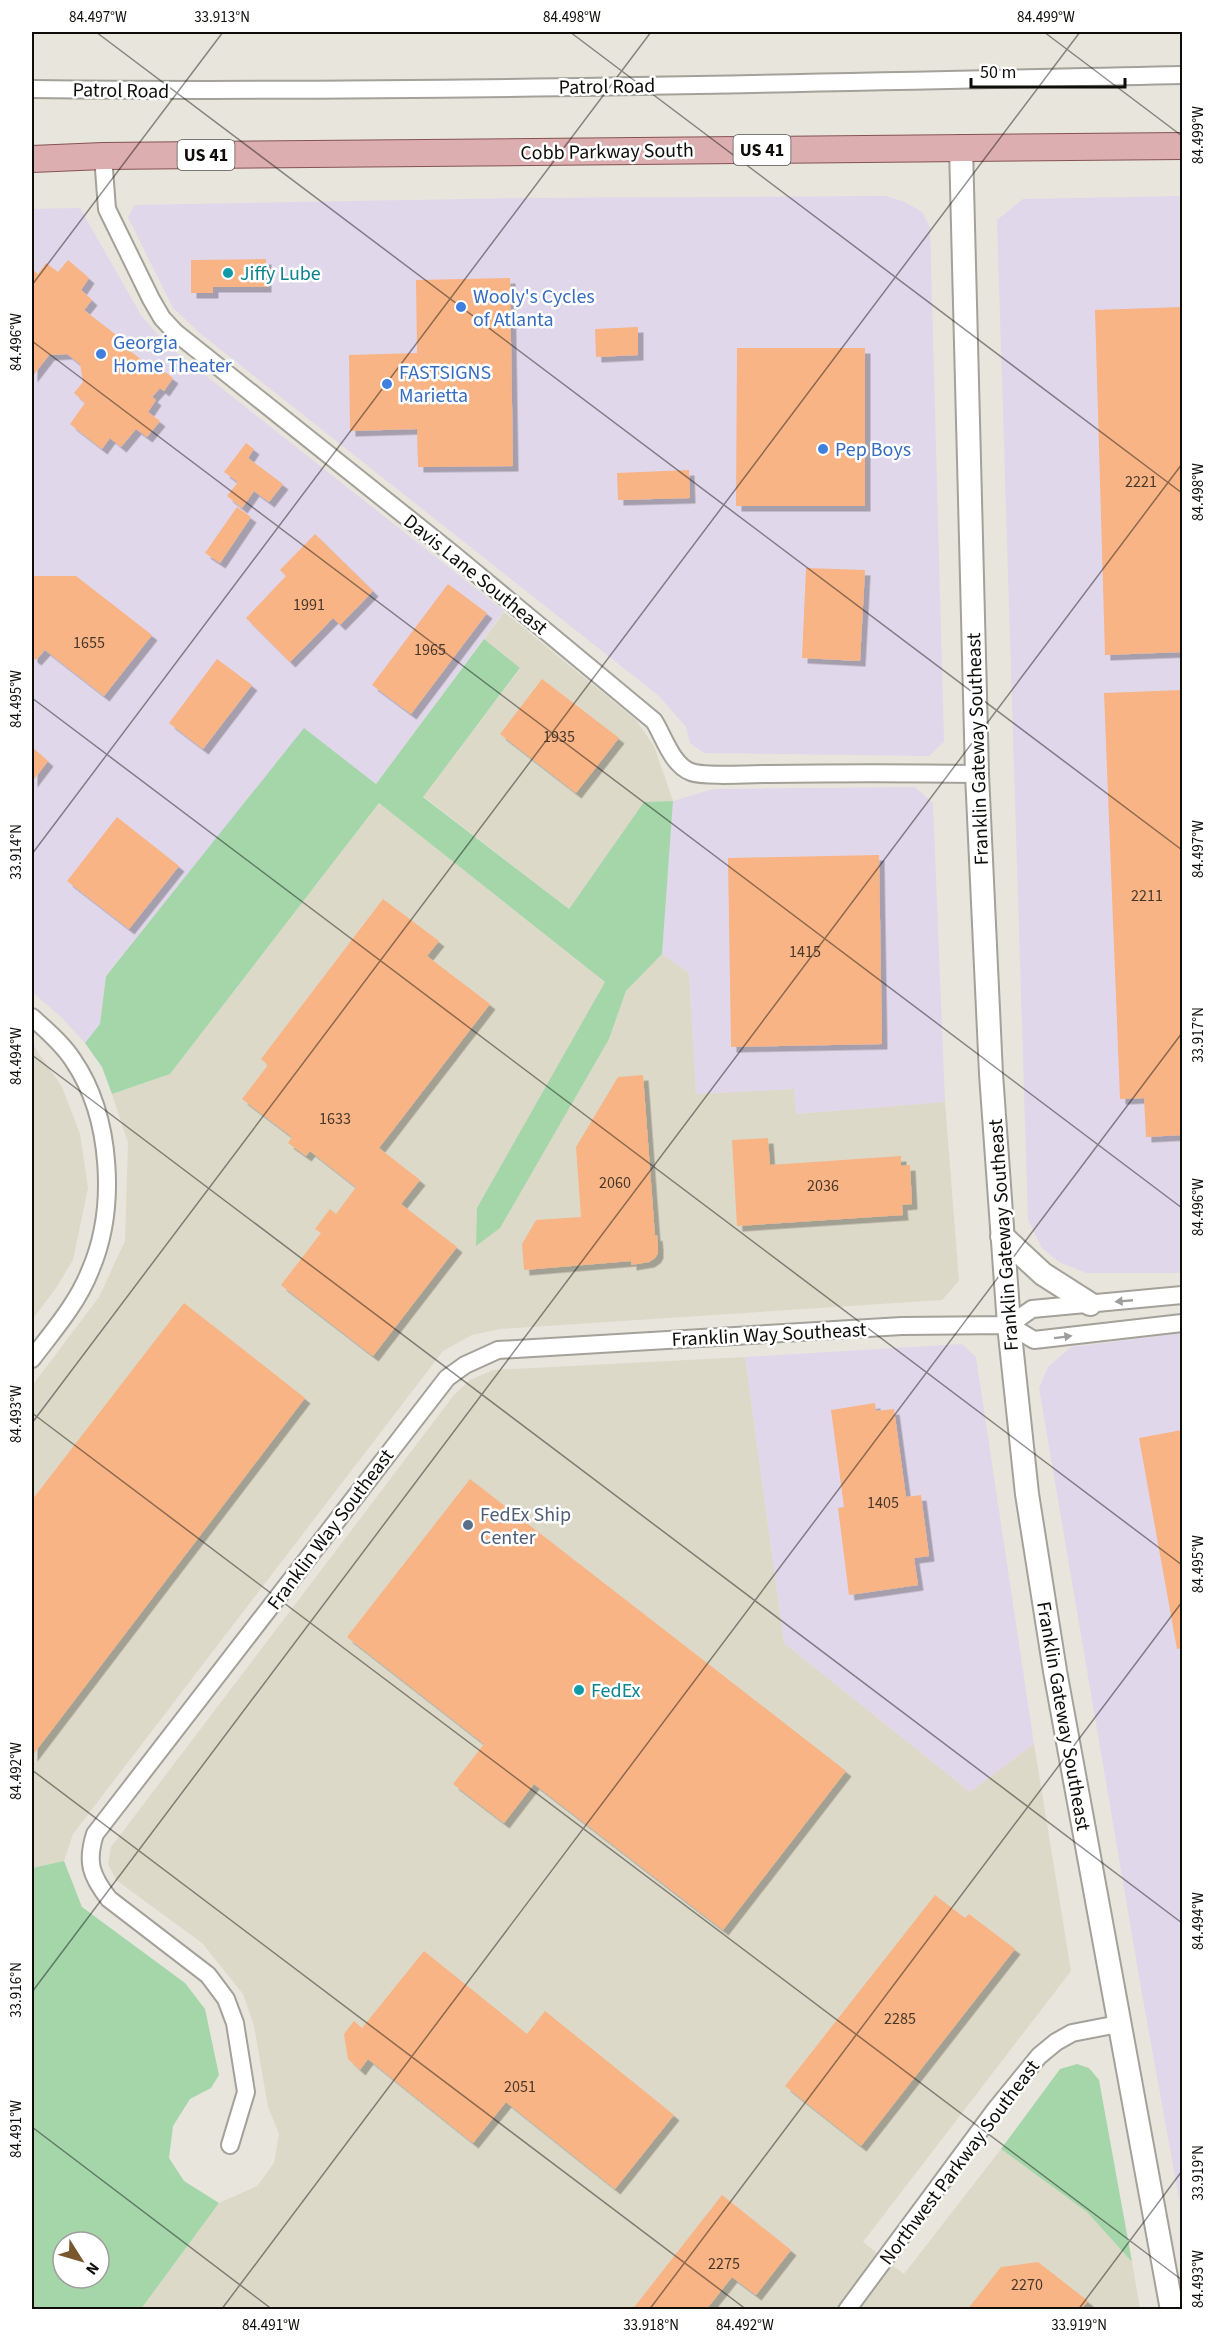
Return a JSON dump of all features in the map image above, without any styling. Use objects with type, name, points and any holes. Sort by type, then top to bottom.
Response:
[{"type":"main road","name":"Cobb Parkway South","points":[[32,159],[103,156],[1182,146]]},
{"type":"street","name":"Patrol Road","points":[[32,89],[190,91],[609,86],[1182,75]]},
{"type":"street","name":"Franklin Gateway Southeast","points":[[961,147],[977,774],[991,1074],[1009,1325],[1027,1494],[1055,1671],[1172,2310]]},
{"type":"street","name":"Davis Lane Southeast","points":[[103,156],[106,209],[151,299],[162,318],[175,332],[453,554],[654,721],[664,736],[670,753],[680,765],[692,773],[977,774]]},
{"type":"street","points":[[32,1017],[73,1060],[98,1114],[106,1151],[107,1207],[90,1271],[75,1300],[32,1359]]},
{"type":"street","points":[[1002,1236],[1043,1274],[1090,1304]]},
{"type":"street","points":[[1182,1295],[1032,1309],[1009,1325],[1034,1341],[1182,1323]]},
{"type":"street","name":"Franklin Way Southeast","points":[[230,2145],[246,2092],[235,2023],[226,1999],[208,1975],[109,1899],[97,1884],[91,1869],[90,1850],[95,1834],[447,1378],[465,1365],[498,1350],[902,1326],[1009,1325]]},
{"type":"street","name":"Northwest Parkway Southeast","points":[[847,2310],[995,2110],[1040,2056],[1056,2042],[1072,2033],[1119,2024]]},
{"type":"shaded area","points":[[885,196],[905,202],[922,212],[930,227],[944,742],[929,756],[704,753],[690,743],[686,727],[659,696],[201,334],[173,308],[128,217],[135,205],[518,198]]},
{"type":"shaded area","points":[[1182,196],[1182,1273],[1086,1273],[1059,1262],[1042,1248],[1028,1220],[997,220],[1023,199]]},
{"type":"shaded area","points":[[80,208],[141,315],[167,345],[504,611],[376,784],[305,729],[106,975],[100,1025],[85,1043],[60,1016],[32,992],[32,209]]},
{"type":"shaded area","points":[[504,612],[636,720],[654,746],[673,801],[644,803],[569,909],[423,796],[520,669],[484,639]]},
{"type":"shaded area","points":[[915,787],[933,803],[945,1102],[795,1114],[794,1089],[696,1094],[689,973],[662,954],[673,801],[713,789]]},
{"type":"shaded area","points":[[379,803],[605,982],[478,1208],[609,1039],[626,991],[662,954],[689,973],[696,1094],[794,1089],[796,1114],[945,1102],[959,1281],[942,1300],[501,1329],[472,1335],[443,1351],[73,1834],[64,1861],[32,1868],[32,1386],[99,1297],[125,1241],[128,1143],[112,1094],[170,1074]]},
{"type":"shaded area","points":[[32,1043],[62,1087],[80,1134],[88,1188],[73,1260],[32,1320]]},
{"type":"shaded area","points":[[1182,1333],[1182,2215],[1039,1388],[1048,1367],[1071,1347]]},
{"type":"shaded area","points":[[962,1344],[976,1357],[1034,1744],[970,1792],[784,1643],[745,1357]]},
{"type":"shaded area","points":[[745,1357],[784,1643],[970,1792],[1034,1744],[1071,1971],[863,2242],[904,2274],[1001,2149],[1087,2212],[1132,2262],[1140,2309],[141,2309],[219,2203],[257,2186],[274,2163],[279,2134],[268,2107],[254,2026],[243,1994],[202,1943],[116,1880],[108,1864],[111,1847],[454,1395],[470,1380],[493,1370]]},
{"type":"green space","points":[[484,639],[520,668],[423,797],[569,909],[644,802],[673,801],[662,954],[626,991],[609,1039],[500,1228],[476,1246],[477,1208],[605,982],[379,803],[170,1074],[112,1094],[102,1067],[85,1043],[100,1024],[106,976],[304,728],[376,784]]},
{"type":"green space","points":[[64,1861],[82,1907],[185,1983],[205,2009],[219,2075],[211,2088],[190,2099],[173,2126],[169,2158],[184,2181],[219,2203],[141,2309],[32,2309],[32,1868]]},
{"type":"green space","points":[[1077,2064],[1089,2068],[1099,2080],[1132,2262],[1087,2212],[1001,2149],[1060,2069]]},
{"type":"building","name":"Jiffy Lube","points":[[266,259],[266,287],[213,287],[213,293],[191,293],[191,260]]},
{"type":"building","name":"Georgia Home Theater","points":[[68,260],[89,278],[81,290],[92,300],[84,310],[128,344],[125,347],[147,364],[150,361],[173,378],[164,391],[160,388],[152,397],[156,400],[148,412],[160,421],[147,437],[136,429],[121,447],[110,438],[102,449],[70,424],[85,403],[74,393],[83,382],[80,364],[67,354],[49,355],[32,377],[32,269],[38,274],[46,263],[58,272]]},
{"type":"building","points":[[510,278],[513,466],[418,467],[417,429],[350,431],[349,355],[417,353],[416,280]]},
{"type":"building","points":[[1182,307],[1182,652],[1105,655],[1095,310]]},
{"type":"building","points":[[638,327],[638,355],[596,357],[595,329]]},
{"type":"building","points":[[737,348],[865,348],[865,506],[736,506]]},
{"type":"building","points":[[246,443],[254,449],[248,458],[283,484],[269,502],[254,491],[242,508],[227,496],[238,482],[224,472]]},
{"type":"building","points":[[689,470],[690,498],[618,500],[617,473]]},
{"type":"building","points":[[237,507],[251,517],[220,563],[205,553]]},
{"type":"building","points":[[315,534],[373,591],[340,625],[333,618],[290,662],[246,618],[286,576],[280,570]]},
{"type":"building","points":[[806,568],[865,570],[860,661],[802,658]]},
{"type":"building","points":[[32,576],[76,576],[152,635],[104,696],[45,650],[36,660],[32,657]]},
{"type":"building","points":[[448,584],[487,613],[411,714],[372,685]]},
{"type":"building","points":[[217,659],[252,685],[203,749],[169,723]]},
{"type":"building","points":[[542,679],[619,738],[576,793],[500,734]]},
{"type":"building","points":[[1182,690],[1182,1135],[1146,1137],[1144,1098],[1120,1099],[1104,693]]},
{"type":"building","points":[[32,747],[48,761],[32,782]]},
{"type":"building","points":[[117,817],[179,866],[129,929],[67,881]]},
{"type":"building","points":[[879,855],[882,1044],[731,1047],[728,858]]},
{"type":"building","points":[[383,899],[439,941],[427,956],[490,1004],[379,1148],[420,1180],[401,1204],[457,1247],[373,1356],[281,1285],[321,1233],[315,1229],[330,1209],[336,1214],[356,1187],[310,1151],[306,1156],[288,1143],[292,1137],[242,1099],[268,1065],[261,1059]]},
{"type":"building","points":[[643,1075],[655,1236],[657,1235],[658,1245],[655,1258],[649,1262],[631,1265],[631,1261],[524,1270],[522,1244],[536,1220],[581,1217],[576,1147],[618,1077]]},
{"type":"building","points":[[768,1138],[770,1165],[901,1156],[901,1166],[910,1165],[912,1204],[902,1205],[903,1215],[737,1226],[732,1140]]},
{"type":"building","points":[[184,1303],[305,1398],[32,1756],[32,1500]]},
{"type":"building","points":[[875,1403],[876,1411],[894,1409],[906,1497],[921,1495],[929,1556],[914,1558],[918,1585],[849,1595],[838,1508],[844,1507],[831,1410]]},
{"type":"building","points":[[1182,1430],[1182,1648],[1177,1649],[1139,1438]]},
{"type":"building","name":"FedEx","points":[[470,1479],[846,1771],[723,1930],[534,1784],[504,1823],[453,1784],[484,1744],[347,1637]]},
{"type":"building","points":[[935,1895],[965,1918],[969,1914],[1015,1949],[861,2146],[785,2086]]},
{"type":"building","points":[[424,1951],[527,2034],[545,2011],[674,2115],[615,2189],[506,2102],[473,2143],[368,2059],[360,2070],[348,2059],[344,2034],[354,2021],[362,2028]]},
{"type":"building","points":[[722,2195],[791,2250],[756,2295],[732,2277],[706,2310],[632,2310]]},
{"type":"building","points":[[1038,2262],[1088,2301],[1081,2310],[967,2310],[1001,2267]]},
{"type":"place","name":"Jiffy Lube","points":[[228,273]]},
{"type":"place","name":"Wooly's Cycles of Atlanta","points":[[461,307]]},
{"type":"place","name":"Georgia Home Theater","points":[[101,354]]},
{"type":"place","name":"FASTSIGNS Marietta","points":[[387,384]]},
{"type":"place","name":"Pep Boys","points":[[823,449]]},
{"type":"place","name":"FedEx Ship Center","points":[[468,1525]]},
{"type":"place","name":"FedEx","points":[[579,1690]]}]
